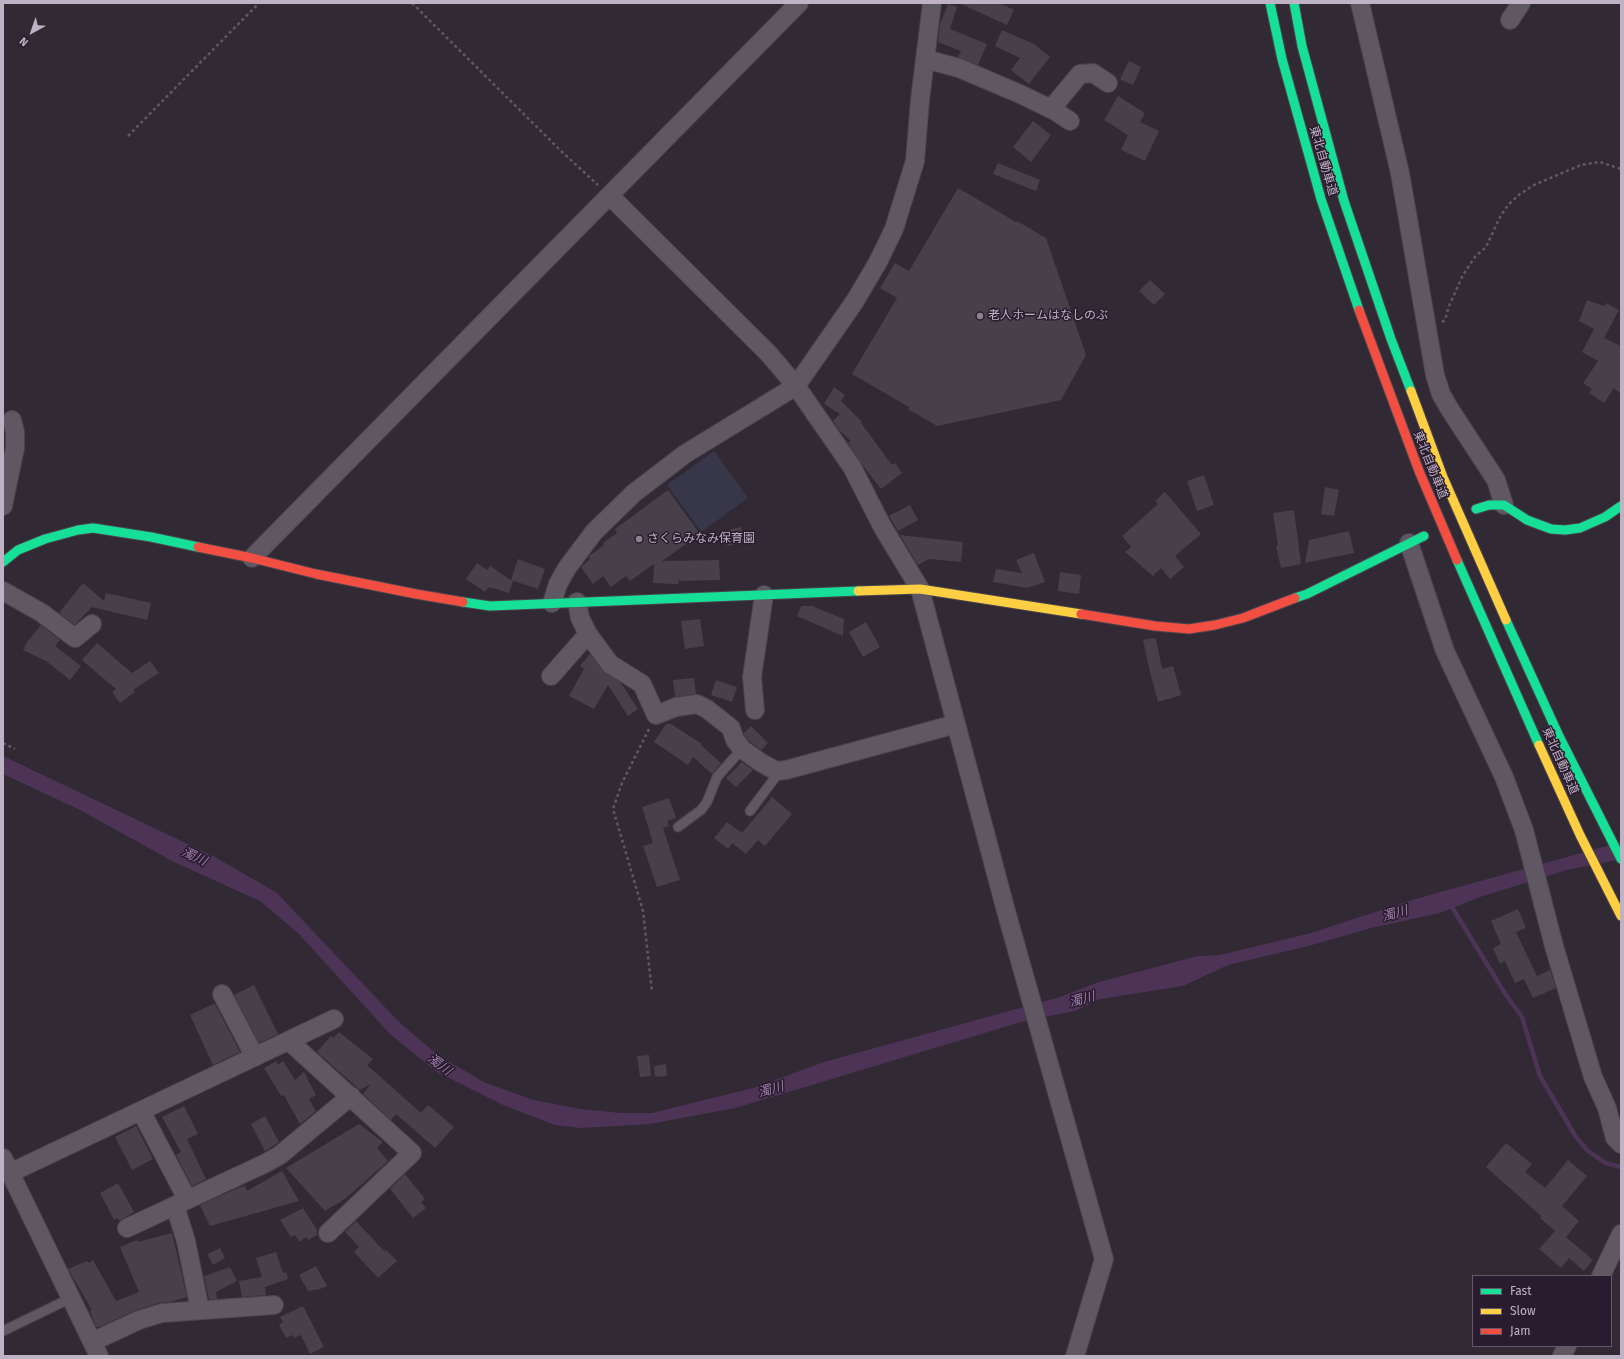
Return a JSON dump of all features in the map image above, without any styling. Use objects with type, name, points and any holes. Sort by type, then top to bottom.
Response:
[{"type":"main road","name":"東北自動車道","points":[[1270,3],[1282,59],[1321,199],[1368,338],[1419,471],[1475,602],[1580,835],[1621,916]]},
{"type":"main road","name":"東北自動車道","points":[[1294,3],[1302,46],[1344,201],[1396,354],[1443,477],[1500,609],[1559,736],[1621,859]]},
{"type":"main road","points":[[1476,509],[1489,504],[1504,505],[1527,520],[1551,529],[1565,530],[1580,528],[1605,517],[1621,506]]},
{"type":"main road","points":[[3,562],[18,550],[45,539],[78,530],[93,528],[151,537],[252,558],[316,574],[490,606],[920,589],[1155,626],[1189,629],[1216,625],[1243,618],[1308,594],[1416,539]]},
{"type":"street","points":[[252,558],[610,196],[798,3]]},
{"type":"street","points":[[552,603],[558,584],[567,568],[594,532],[634,493],[685,454],[796,386],[855,301],[878,262],[894,229],[915,161],[932,3]]},
{"type":"street","points":[[1360,3],[1400,173],[1435,375],[1441,394],[1496,480],[1504,505]]},
{"type":"street","points":[[1510,20],[1521,3]]},
{"type":"street","points":[[925,59],[959,68],[1020,94],[1051,109],[1070,121]]},
{"type":"street","points":[[1051,109],[1080,74],[1093,73],[1108,83]]},
{"type":"street","points":[[610,196],[769,354],[796,386],[852,467],[882,526],[920,589],[1006,911],[1104,1259],[1075,1356]]},
{"type":"street","points":[[3,506],[8,457],[15,432],[12,420]]},
{"type":"street","points":[[1416,539],[1445,651],[1504,777],[1524,830],[1539,883],[1554,946],[1589,1062],[1607,1108],[1615,1138],[1621,1144]]},
{"type":"street","points":[[3,591],[42,613],[75,638],[92,624]]},
{"type":"street","points":[[755,710],[752,678],[764,595]]},
{"type":"street","points":[[578,602],[580,618],[588,634],[610,664],[642,684],[656,715],[676,707],[697,704],[731,728],[735,740],[742,749],[776,771],[786,770],[956,724]]},
{"type":"street","points":[[551,676],[588,634]]},
{"type":"street","points":[[222,994],[255,1057]]},
{"type":"street","points":[[274,1305],[162,1313],[139,1320],[96,1349],[7,1166],[141,1111],[334,1019]]},
{"type":"street","points":[[289,1041],[412,1153],[328,1233]]},
{"type":"street","points":[[127,1228],[280,1155],[351,1096]]},
{"type":"street","points":[[141,1111],[181,1203],[186,1241],[200,1310]]},
{"type":"street","points":[[1601,1275],[1621,1234]]},
{"type":"street","points":[[1562,1356],[1566,1347]]},
{"type":"lane","points":[[678,827],[701,810],[707,802],[717,777],[742,749]]},
{"type":"lane","points":[[750,811],[774,780],[776,771]]},
{"type":"lane","points":[[3,1331],[71,1298]]},
{"type":"path","points":[[128,136],[259,3]]},
{"type":"path","points":[[412,3],[561,151],[610,196]]},
{"type":"path","points":[[1428,334],[1436,329],[1445,320],[1449,306],[1463,275],[1476,257],[1486,247],[1501,215],[1509,204],[1520,194],[1534,185],[1582,166],[1600,162],[1621,169]]},
{"type":"path","points":[[652,992],[643,911],[613,809],[622,783],[656,715]]},
{"type":"path","points":[[3,743],[15,749]]},
{"type":"shaded area","points":[[714,451],[748,498],[701,532],[667,485]]},
{"type":"water","name":"濁川","points":[[3,756],[215,857],[277,893],[399,1022],[439,1056],[484,1082],[533,1100],[581,1109],[620,1113],[652,1113],[753,1088],[824,1062],[1060,997],[1099,982],[1198,956],[1220,955],[1311,933],[1412,900],[1621,842],[1621,859],[1567,870],[1480,897],[1440,913],[1371,928],[1312,945],[1228,965],[1183,986],[1100,999],[1075,1011],[1028,1020],[735,1108],[650,1124],[580,1128],[555,1125],[503,1105],[437,1072],[390,1034],[298,933],[260,901],[174,862],[80,810],[3,774]]},
{"type":"building","points":[[959,3],[1000,3],[1014,10],[1007,25]]},
{"type":"building","points":[[948,4],[957,7],[950,29],[987,44],[978,65],[958,57],[961,51],[938,42],[940,24]]},
{"type":"building","points":[[1002,30],[1034,44],[1050,57],[1029,84],[1011,70],[1020,58],[995,46]]},
{"type":"building","points":[[1129,61],[1141,67],[1133,85],[1120,79]]},
{"type":"building","points":[[1118,96],[1145,113],[1140,122],[1159,131],[1145,161],[1121,150],[1128,135],[1104,120]]},
{"type":"building","points":[[1033,121],[1051,135],[1031,162],[1013,147]]},
{"type":"building","points":[[998,163],[1040,180],[1036,191],[993,174]]},
{"type":"building","name":"老人ホームはなしのぶ","points":[[958,188],[1046,238],[1086,355],[1061,400],[937,426],[908,409],[909,407],[852,374],[897,298],[880,288],[895,263],[909,271]]},
{"type":"building","points":[[1150,280],[1165,294],[1154,305],[1139,291]]},
{"type":"building","points":[[1587,300],[1604,306],[1606,303],[1619,310],[1604,338],[1621,346],[1621,394],[1614,388],[1604,403],[1589,393],[1592,389],[1583,383],[1598,361],[1582,352],[1594,329],[1579,321]]},
{"type":"building","points":[[834,387],[845,395],[841,401],[862,422],[861,423],[892,465],[895,463],[902,473],[881,489],[848,443],[851,441],[840,431],[833,421],[840,414],[824,404]]},
{"type":"building","points":[[1204,475],[1214,505],[1197,511],[1187,481]]},
{"type":"building","points":[[1325,487],[1339,490],[1334,516],[1321,514]]},
{"type":"building","points":[[668,490],[700,534],[662,561],[719,560],[720,580],[678,581],[679,584],[653,583],[654,564],[630,581],[626,576],[611,587],[603,576],[593,584],[581,567],[590,559],[589,556],[617,533],[615,529]]},
{"type":"building","points":[[1165,492],[1201,534],[1175,556],[1184,567],[1170,579],[1161,568],[1153,576],[1125,552],[1131,547],[1122,536],[1158,504],[1155,501]]},
{"type":"building","points":[[910,505],[918,520],[898,531],[889,516]]},
{"type":"building","points":[[1294,510],[1301,564],[1281,568],[1276,546],[1278,546],[1273,513]]},
{"type":"building","points":[[741,527],[745,542],[727,546],[724,531]]},
{"type":"building","points":[[1349,531],[1354,553],[1305,563],[1309,540]]},
{"type":"building","points":[[900,535],[963,542],[961,562],[929,559],[918,565]]},
{"type":"building","points":[[1034,553],[1045,582],[1027,588],[993,582],[996,569],[1022,573],[1016,560]]},
{"type":"building","points":[[518,559],[545,569],[538,589],[511,580]]},
{"type":"building","points":[[477,563],[487,570],[490,566],[513,581],[509,593],[489,587],[485,592],[466,579]]},
{"type":"building","points":[[1060,572],[1081,575],[1079,594],[1058,591]]},
{"type":"building","points":[[83,583],[104,601],[106,593],[151,603],[147,620],[92,607],[75,625],[59,613]]},
{"type":"building","points":[[801,606],[812,606],[844,619],[843,636],[797,616]]},
{"type":"building","points":[[700,619],[704,646],[685,649],[681,621]]},
{"type":"building","points":[[866,622],[880,647],[863,657],[849,632]]},
{"type":"building","points":[[41,625],[60,640],[55,646],[81,666],[70,680],[46,661],[23,650],[27,642]]},
{"type":"building","points":[[1153,638],[1156,639],[1162,669],[1173,666],[1181,695],[1158,702],[1143,640]]},
{"type":"building","points":[[97,643],[132,673],[150,661],[159,673],[133,690],[135,692],[120,703],[112,692],[116,689],[82,660]]},
{"type":"building","points":[[590,654],[602,670],[621,683],[638,709],[628,716],[608,685],[594,709],[569,696],[584,669],[580,666]]},
{"type":"building","points":[[694,678],[696,694],[675,697],[673,680]]},
{"type":"building","points":[[716,680],[737,687],[732,702],[711,695]]},
{"type":"building","points":[[666,724],[671,724],[702,744],[701,745],[721,763],[712,774],[693,757],[688,765],[654,742]]},
{"type":"building","points":[[751,726],[768,743],[761,750],[744,735],[744,733]]},
{"type":"building","points":[[742,762],[753,770],[736,787],[726,778]]},
{"type":"building","points":[[772,797],[792,814],[765,846],[758,840],[746,854],[732,843],[728,849],[714,838],[727,822],[742,833]]},
{"type":"building","points":[[669,798],[676,818],[667,821],[669,826],[663,828],[680,880],[657,887],[643,846],[653,843],[642,807]]},
{"type":"building","points":[[1518,909],[1526,928],[1516,932],[1537,976],[1550,970],[1556,988],[1533,998],[1524,979],[1515,983],[1505,961],[1500,964],[1493,948],[1501,944],[1491,921]]},
{"type":"building","points":[[254,985],[278,1034],[259,1043],[234,995]]},
{"type":"building","points":[[215,1004],[240,1052],[213,1065],[190,1015]]},
{"type":"building","points":[[339,1032],[373,1059],[367,1065],[421,1113],[428,1105],[454,1127],[435,1148],[396,1114],[391,1120],[363,1094],[371,1084],[360,1090],[317,1052],[331,1036],[333,1038]]},
{"type":"building","points":[[649,1055],[651,1076],[640,1077],[637,1056]]},
{"type":"building","points":[[276,1061],[278,1065],[283,1061],[295,1080],[304,1072],[316,1095],[309,1099],[316,1111],[300,1124],[284,1095],[281,1096],[264,1068]]},
{"type":"building","points":[[666,1064],[667,1076],[655,1077],[654,1066]]},
{"type":"building","points":[[184,1106],[198,1134],[187,1139],[206,1179],[192,1186],[176,1155],[181,1152],[162,1117]]},
{"type":"building","points":[[265,1116],[279,1142],[265,1151],[251,1124]]},
{"type":"building","points":[[359,1124],[383,1142],[377,1148],[388,1161],[345,1199],[325,1211],[286,1168]]},
{"type":"building","points":[[136,1126],[153,1159],[132,1170],[115,1137]]},
{"type":"building","points":[[1506,1143],[1532,1164],[1525,1172],[1545,1188],[1568,1160],[1587,1176],[1562,1206],[1579,1221],[1566,1237],[1593,1260],[1584,1271],[1569,1258],[1561,1268],[1539,1249],[1555,1231],[1540,1218],[1541,1216],[1486,1167]]},
{"type":"building","points":[[282,1171],[299,1201],[210,1226],[200,1205],[238,1188],[245,1186],[247,1191]]},
{"type":"building","points":[[405,1174],[425,1199],[421,1202],[426,1208],[413,1218],[390,1189]]},
{"type":"building","points":[[118,1183],[134,1212],[119,1221],[118,1218],[114,1220],[100,1193]]},
{"type":"building","points":[[303,1208],[317,1230],[317,1235],[308,1240],[306,1237],[299,1242],[295,1235],[291,1237],[280,1220]]},
{"type":"building","points":[[356,1221],[384,1251],[386,1250],[397,1261],[378,1278],[354,1252],[359,1247],[345,1232]]},
{"type":"building","points":[[172,1233],[187,1297],[136,1310],[102,1326],[96,1327],[90,1311],[92,1310],[68,1269],[87,1261],[89,1263],[93,1260],[116,1301],[139,1292],[120,1247],[137,1240],[138,1242]]},
{"type":"building","points":[[220,1248],[225,1258],[213,1265],[207,1254]]},
{"type":"building","points":[[276,1252],[283,1273],[286,1272],[288,1279],[265,1287],[266,1295],[242,1297],[239,1281],[262,1277],[256,1258]]},
{"type":"building","points":[[316,1266],[327,1286],[308,1291],[299,1275]]},
{"type":"building","points":[[230,1267],[237,1281],[216,1292],[217,1299],[209,1299],[204,1276]]},
{"type":"building","points":[[303,1306],[324,1347],[310,1354],[301,1335],[294,1338],[292,1335],[286,1338],[279,1325],[283,1322],[280,1317]]},
{"type":"waterway","points":[[1450,904],[1506,995],[1522,1017],[1540,1076],[1576,1137],[1588,1151],[1606,1163],[1621,1167]]},
{"type":"traffic: fast","points":[[1270,3],[1282,59],[1321,199],[1359,310]]},
{"type":"traffic: fast","points":[[1294,3],[1302,46],[1344,201],[1391,339],[1411,391]]},
{"type":"traffic: fast","points":[[1476,509],[1489,505],[1504,505],[1527,520],[1551,529],[1565,530],[1580,528],[1605,517],[1621,506]]},
{"type":"traffic: fast","points":[[3,562],[18,550],[45,539],[78,530],[93,528],[151,537],[198,547]]},
{"type":"traffic: fast","points":[[1295,598],[1307,594],[1424,536]]},
{"type":"traffic: fast","points":[[1457,560],[1539,745]]},
{"type":"traffic: fast","points":[[463,602],[490,606],[858,591]]},
{"type":"traffic: fast","points":[[1506,620],[1559,736],[1621,859]]},
{"type":"traffic: slow","points":[[1411,391],[1443,477],[1506,620]]},
{"type":"traffic: slow","points":[[858,591],[920,589],[1081,614]]},
{"type":"traffic: slow","points":[[1539,745],[1580,835],[1621,916]]},
{"type":"traffic: jam","points":[[1359,310],[1419,471],[1457,560]]},
{"type":"traffic: jam","points":[[198,547],[252,558],[316,574],[463,602]]},
{"type":"traffic: jam","points":[[1081,614],[1155,626],[1189,629],[1215,625],[1243,618],[1295,598]]},
{"type":"place","name":"老人ホームはなしのぶ","points":[[980,316]]},
{"type":"place","name":"さくらみなみ保育園","points":[[639,539]]}]
